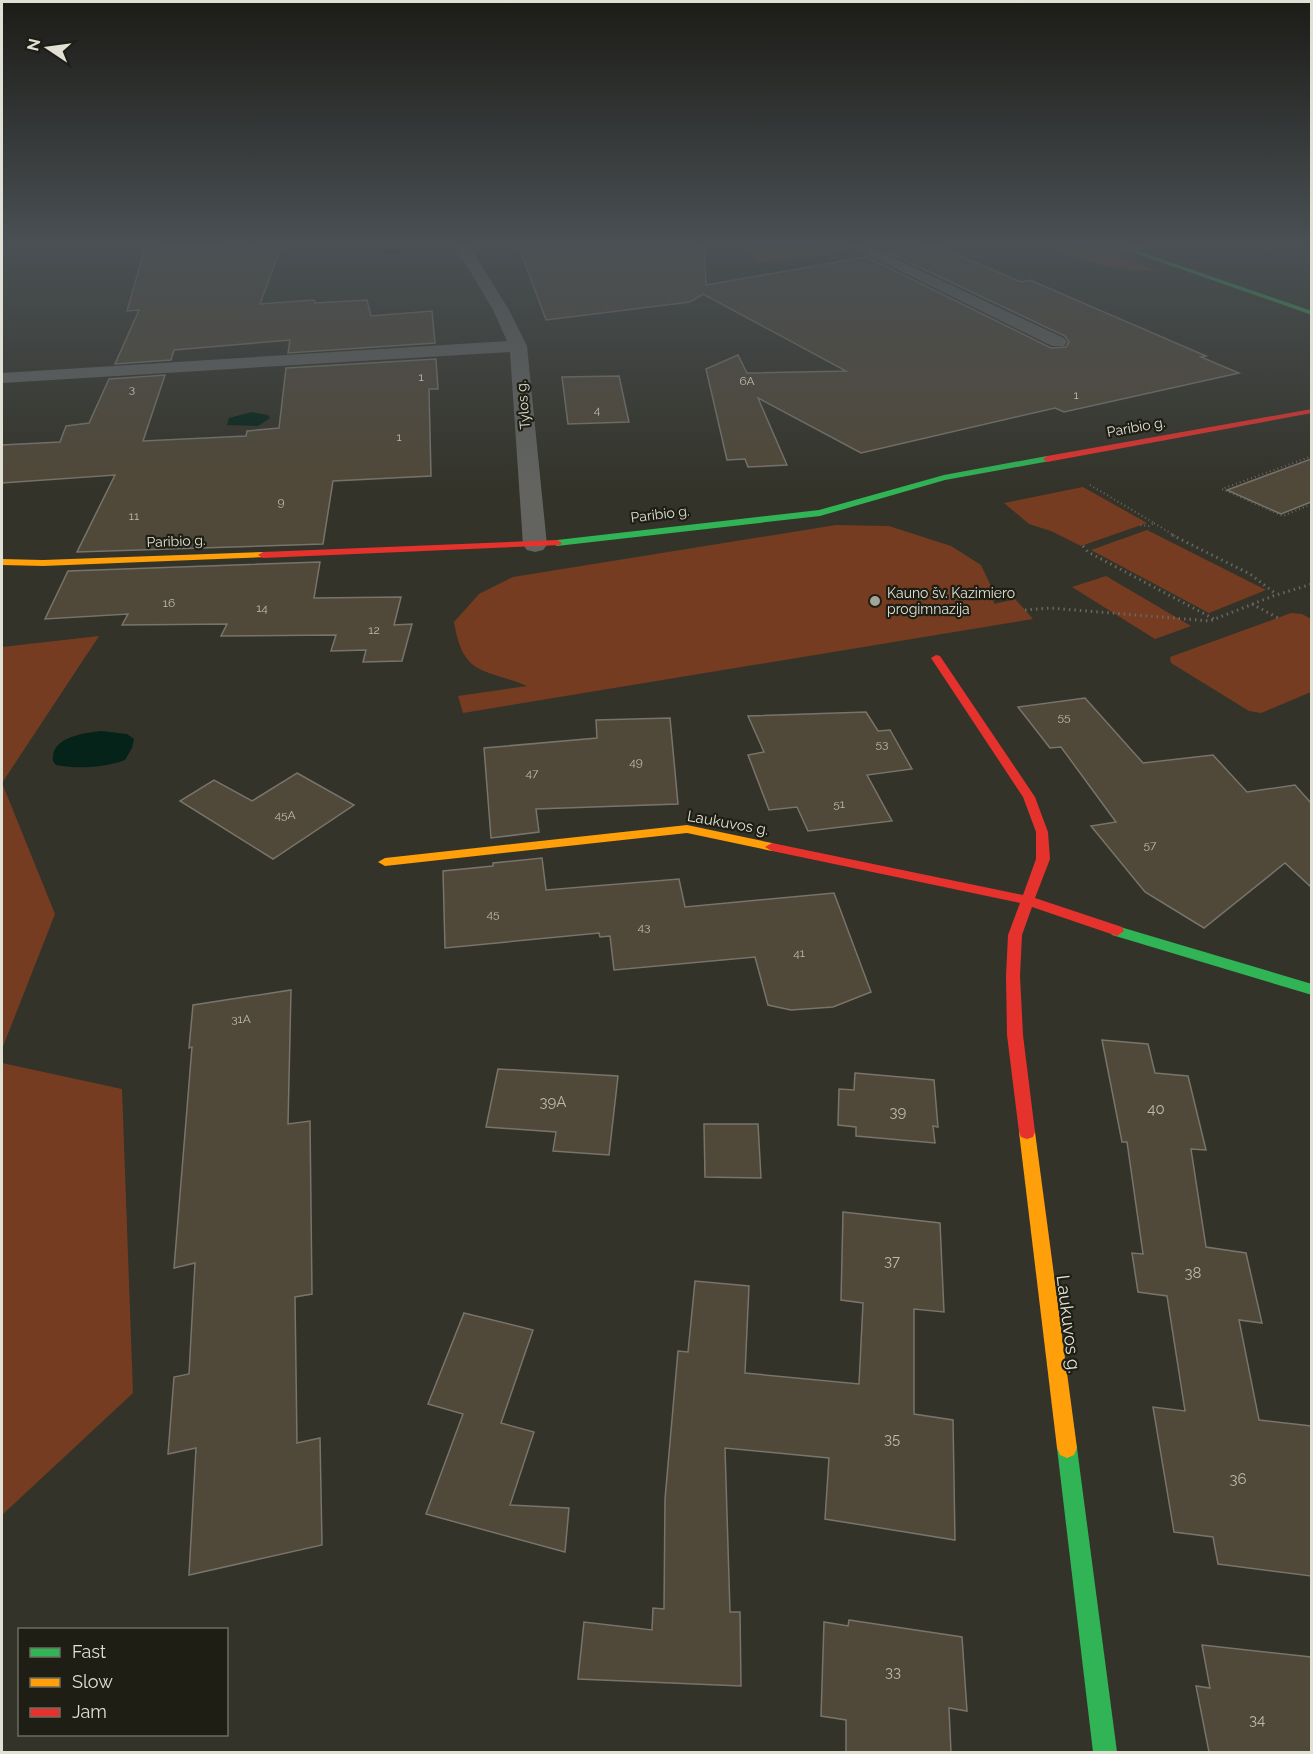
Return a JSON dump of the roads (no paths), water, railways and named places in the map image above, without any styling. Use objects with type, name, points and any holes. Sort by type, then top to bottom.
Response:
[{"type":"street","name":"Tylos g.","points":[[508,326],[518,346],[534,545]]},
{"type":"street","points":[[1024,326],[1058,342]]},
{"type":"street","points":[[2,378],[518,346]]},
{"type":"street","name":"Paribio g.","points":[[2,562],[534,545],[820,513],[855,506],[908,487],[944,478],[1311,411]]},
{"type":"street","name":"Laukuvos g.","points":[[936,658],[1029,797],[1042,832],[1043,859],[1026,900],[1016,935],[1013,976],[1016,1044],[1105,1752]]},
{"type":"street","name":"Laukuvos g.","points":[[385,862],[687,829],[1026,900],[1142,939],[1311,990]]},
{"type":"place","name":"Kauno šv. Kazimiero progimnazija","points":[[875,601]]}]
